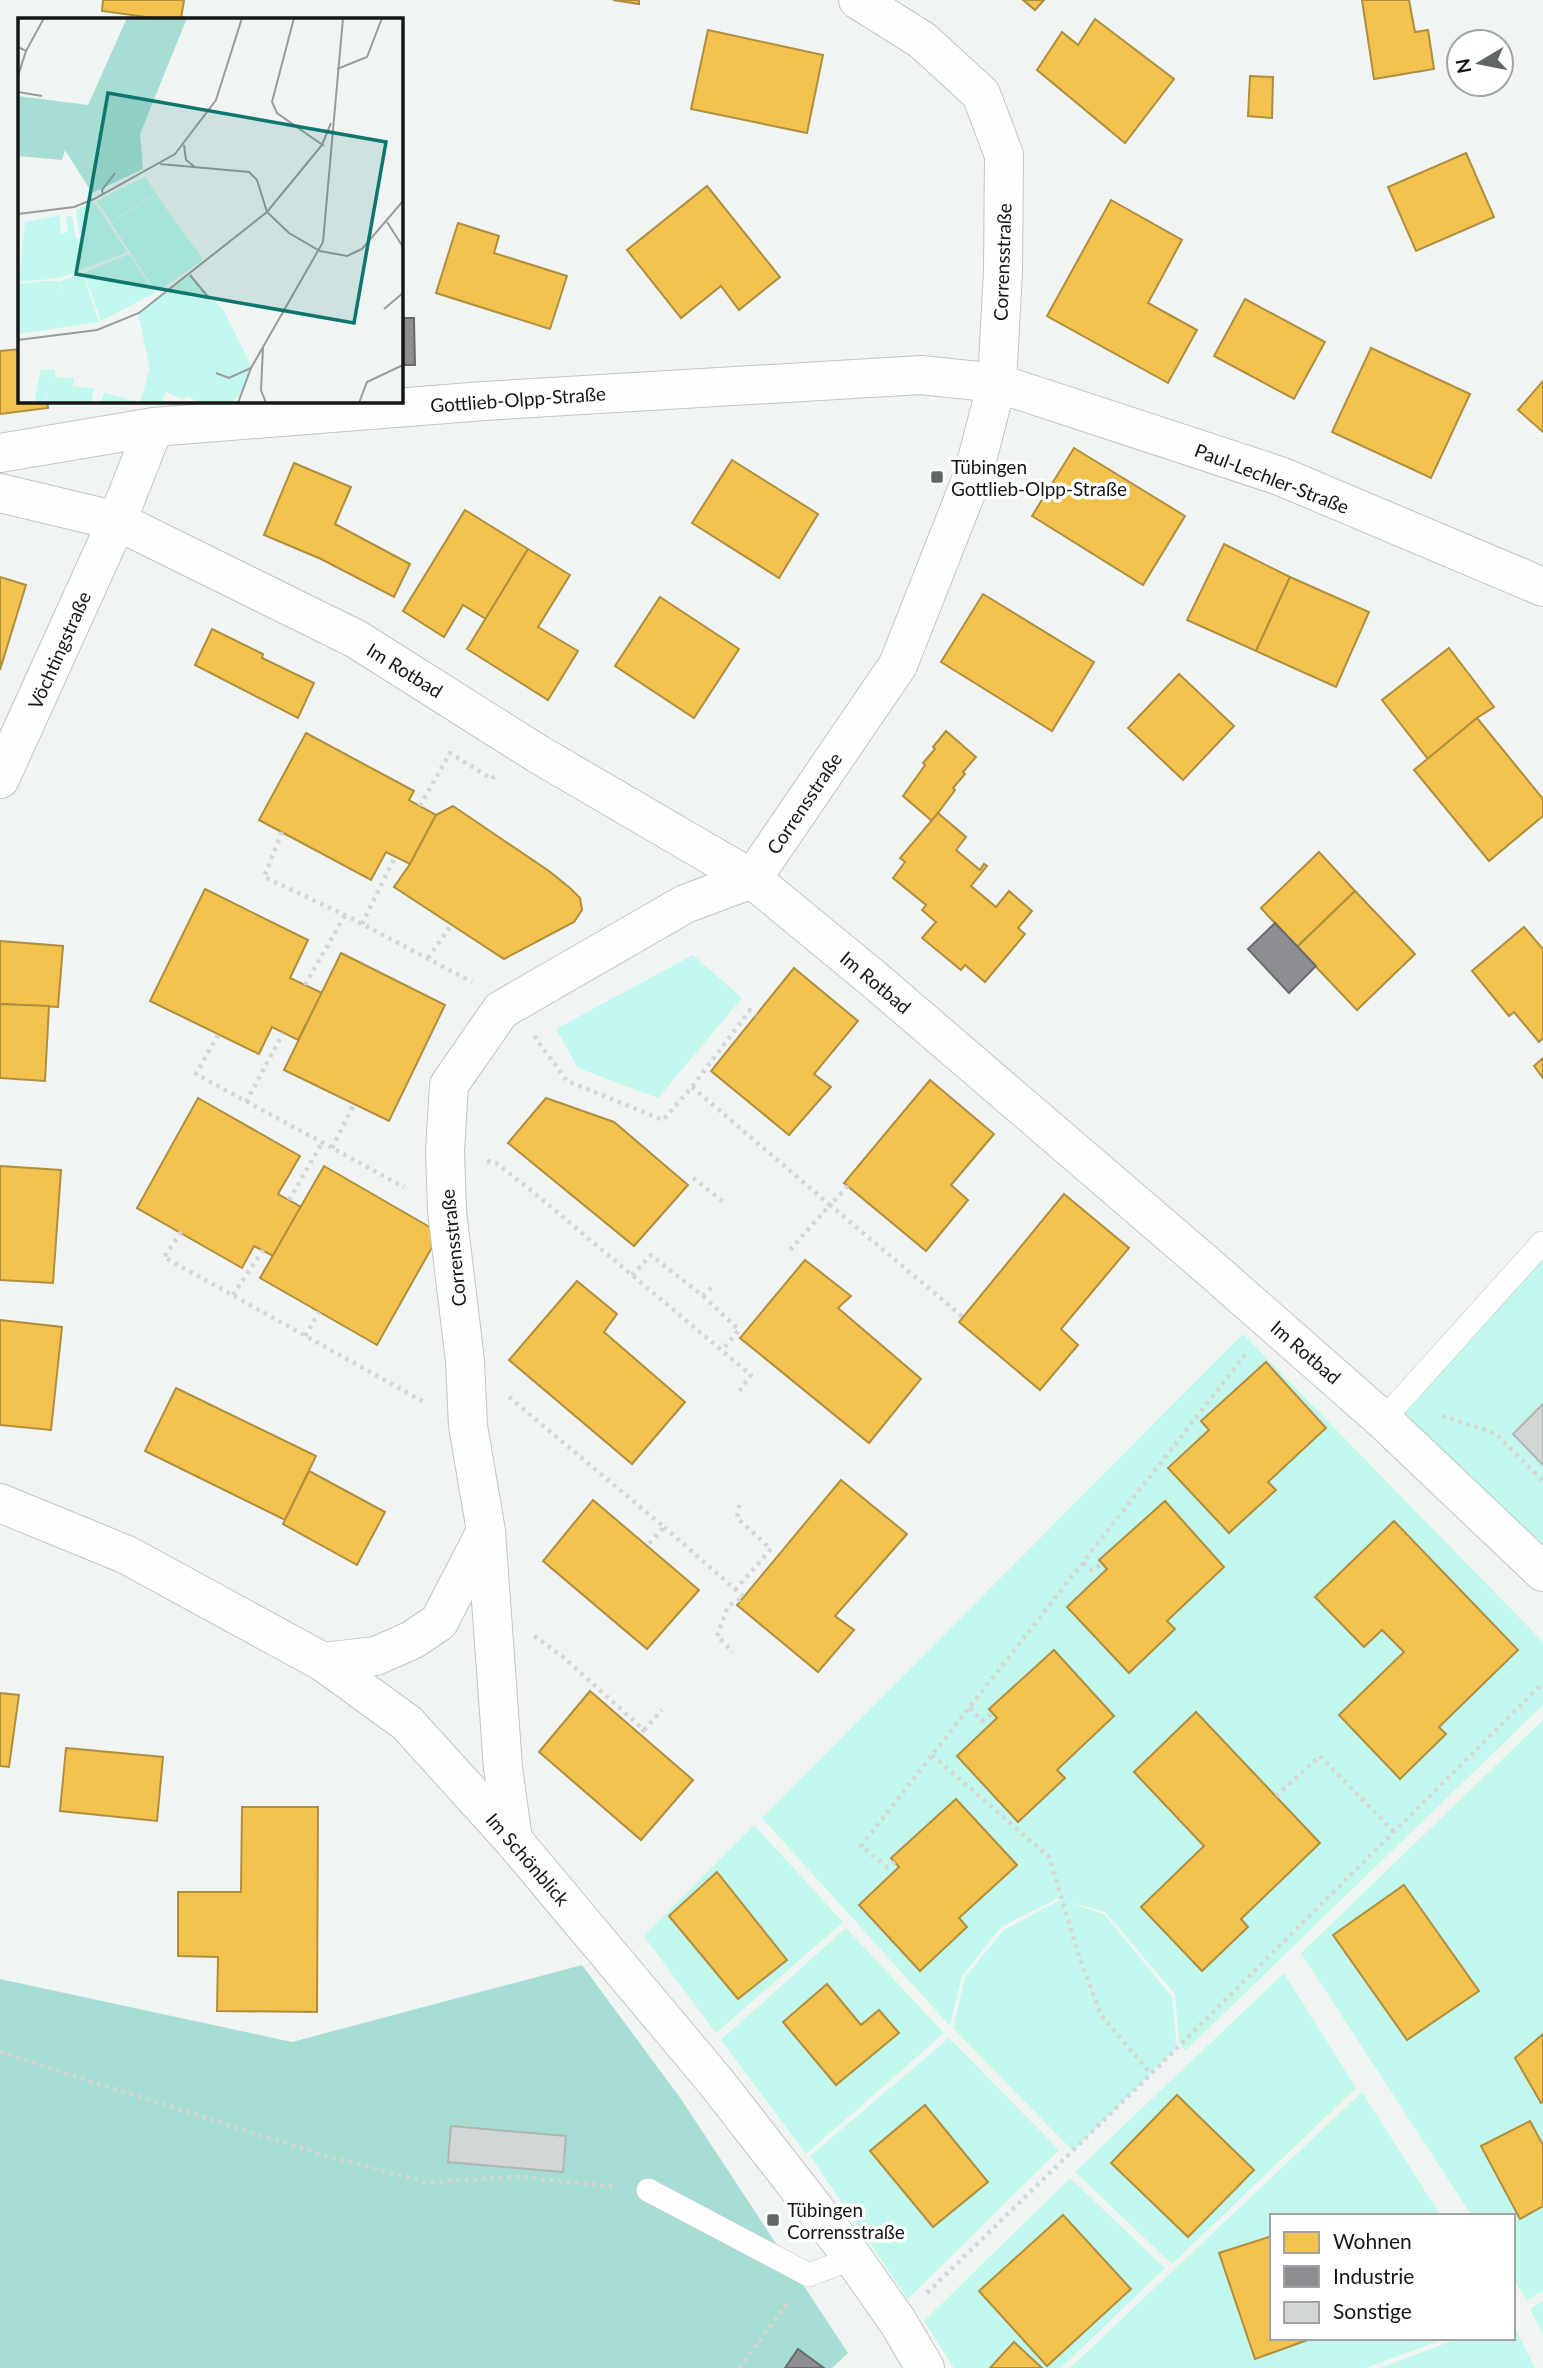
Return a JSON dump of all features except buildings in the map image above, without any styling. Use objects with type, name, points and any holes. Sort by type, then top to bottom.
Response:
[{"type":"street","name":"Corrensstraße","points":[[513,1840],[503,1768],[486,1531],[468,1426],[465,1361],[447,1211],[445,1151],[449,1085],[501,1010],[685,904],[752,879],[898,665],[974,475],[997,383],[1003,271],[1004,155],[981,94],[922,40],[859,0]]},
{"type":"street","name":"Gottlieb-Olpp-Straße","points":[[0,453],[154,428],[484,401],[907,375],[997,383]]},
{"type":"street","name":"Paul-Lechler-Straße","points":[[997,383],[1280,477],[1543,587]]},
{"type":"street","points":[[117,521],[154,428]]},
{"type":"street","name":"Im Rotbad","points":[[0,493],[117,521],[356,639],[537,754],[752,879],[876,981],[1272,1322],[1391,1411],[1543,1572]]},
{"type":"street","name":"Vöchtingstraße","points":[[0,779],[117,521]]},
{"type":"street","name":"Im Schönblick","points":[[0,1503],[127,1555],[323,1662],[407,1723],[513,1840],[716,2082],[853,2258],[898,2322],[925,2368]]},
{"type":"street","points":[[323,1662],[376,1656],[412,1640],[439,1622],[486,1531]]},
{"type":"lane","points":[[1391,1411],[1542,1243]]},
{"type":"lane","points":[[648,2190],[809,2275],[853,2258]]},
{"type":"path","points":[[420,806],[450,753],[492,779]]},
{"type":"path","points":[[282,832],[264,877],[428,958],[521,999],[527,1026],[567,1080],[663,1120],[692,1087],[750,1010],[756,1015]]},
{"type":"path","points":[[362,924],[395,857]]},
{"type":"path","points":[[305,985],[345,915]]},
{"type":"path","points":[[428,958],[452,924]]},
{"type":"path","points":[[246,1102],[283,1033]]},
{"type":"path","points":[[218,1035],[196,1074],[447,1211]]},
{"type":"path","points":[[692,1087],[963,1317]]},
{"type":"path","points":[[332,1148],[354,1104]]},
{"type":"path","points":[[289,1200],[322,1143]]},
{"type":"path","points":[[445,1151],[496,1163],[632,1275],[751,1375],[738,1393]]},
{"type":"path","points":[[693,1178],[725,1203]]},
{"type":"path","points":[[790,1250],[848,1186]]},
{"type":"path","points":[[181,1232],[164,1256],[468,1426]]},
{"type":"path","points":[[233,1295],[263,1250]]},
{"type":"path","points":[[632,1275],[651,1255],[703,1296],[739,1330],[722,1351]]},
{"type":"path","points":[[703,1296],[712,1287]]},
{"type":"path","points":[[304,1336],[319,1312]]},
{"type":"path","points":[[895,1862],[887,1867],[861,1846],[1272,1322]]},
{"type":"path","points":[[465,1361],[744,1597],[728,1606],[717,1636],[733,1653]]},
{"type":"path","points":[[1391,1411],[1495,1433],[1543,1481]]},
{"type":"path","points":[[735,1590],[771,1549],[737,1518],[740,1501]]},
{"type":"path","points":[[647,1545],[664,1527]]},
{"type":"path","points":[[1083,1563],[1091,1570],[1103,1564]]},
{"type":"path","points":[[491,1605],[562,1656],[642,1732],[662,1710]]},
{"type":"path","points":[[898,2322],[1543,1683]]},
{"type":"path","points":[[970,1708],[982,1721],[993,1713]]},
{"type":"path","points":[[932,1755],[1049,1857],[1079,1956],[1101,2015],[1151,2074]]},
{"type":"path","points":[[1276,1796],[1320,1756],[1394,1832]]},
{"type":"path","points":[[0,2052],[319,2154],[425,2182],[521,2177],[648,2190]]},
{"type":"path","points":[[739,2368],[809,2275]]},
{"type":"green space","points":[[693,955],[742,998],[658,1098],[578,1068],[556,1029]]},
{"type":"green space","points":[[1543,1247],[1543,1575],[1383,1420]]},
{"type":"green space","points":[[1243,1334],[1543,1642],[1543,1705],[1186,2050],[1179,2044],[1175,1994],[1105,1912],[1066,1901],[1105,1915],[1172,1997],[1177,2048],[1073,2151],[953,2028],[965,1977],[1004,1930],[1062,1899],[1059,1898],[1002,1926],[962,1976],[950,2026],[762,1818]]},
{"type":"green space","points":[[1543,1720],[1543,2291],[1527,2300],[1515,2282],[1515,2214],[1471,2214],[1301,1953]]},
{"type":"green space","points":[[754,1825],[843,1922],[716,2033],[644,1936]]},
{"type":"green space","points":[[846,1928],[944,2033],[806,2154],[721,2040]]},
{"type":"green space","points":[[582,1965],[681,2099],[848,2353],[832,2368],[0,2368],[0,1979],[292,2042]]},
{"type":"green space","points":[[1284,1973],[1356,2088],[1172,2264],[1075,2172]]},
{"type":"green space","points":[[949,2038],[1059,2150],[908,2299],[810,2156]]},
{"type":"green space","points":[[1362,2092],[1440,2214],[1270,2214],[1270,2340],[1442,2340],[1365,2368],[1070,2368]]},
{"type":"green space","points":[[1070,2178],[1165,2268],[1061,2368],[954,2368],[924,2321]]},
{"type":"green space","points":[[1543,2301],[1543,2335],[1530,2309]]},
{"type":"green space","points":[[1515,2328],[1535,2368],[1380,2368],[1455,2340],[1515,2340]]},
{"type":"place","name":"Tübingen Gottlieb-Olpp-Straße","points":[[937,477]]},
{"type":"place","name":"Tübingen Corrensstraße","points":[[773,2220]]}]
